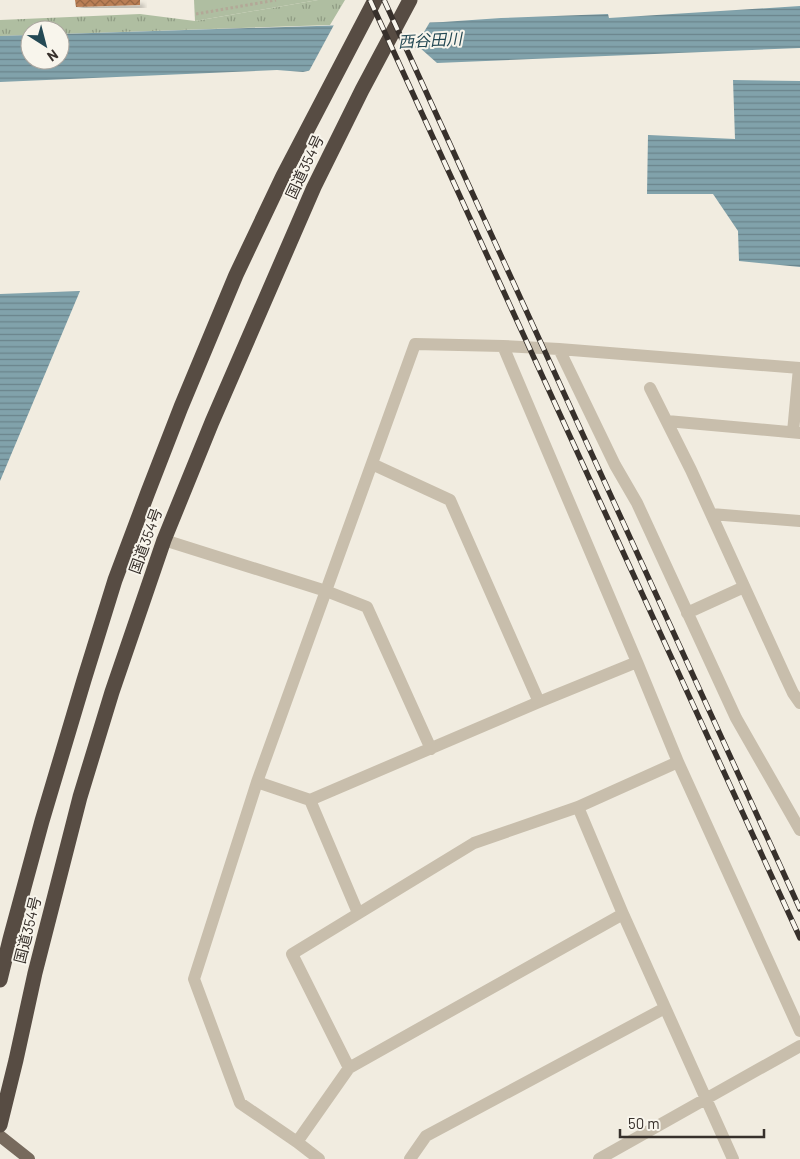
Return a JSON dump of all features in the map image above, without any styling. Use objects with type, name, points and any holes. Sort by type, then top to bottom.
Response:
[{"type":"highway","name":"国道354号","points":[[0,980],[5,935],[42,821],[115,580],[148,492],[236,275],[283,176],[372,6]]},
{"type":"highway","name":"国道354号","points":[[0,1125],[35,972],[80,797],[112,692],[164,540],[212,422],[314,187],[362,90],[407,6]]},
{"type":"main road","points":[[0,1136],[29,1159]]},
{"type":"street","points":[[319,1159],[240,1103],[194,979],[257,782],[415,344],[559,349],[799,368],[797,432],[667,422]]},
{"type":"street","points":[[504,346],[678,762],[800,1031]]},
{"type":"street","points":[[559,349],[615,464],[637,503],[736,718],[797,817],[800,830]]},
{"type":"street","points":[[650,388],[711,514],[785,676],[800,703]]},
{"type":"street","points":[[372,464],[450,500],[540,702]]},
{"type":"street","points":[[711,514],[800,521]]},
{"type":"street","points":[[164,540],[326,591],[367,607],[432,749]]},
{"type":"street","points":[[687,613],[744,587]]},
{"type":"street","points":[[257,782],[310,800],[637,662]]},
{"type":"street","points":[[349,1068],[292,954],[474,843],[578,807],[678,762]]},
{"type":"street","points":[[310,800],[358,913]]},
{"type":"street","points":[[578,807],[732,1159]]},
{"type":"street","points":[[297,1142],[349,1068],[624,914]]},
{"type":"street","points":[[410,1159],[426,1136],[665,1008]]},
{"type":"street","points":[[599,1159],[800,1046]]},
{"type":"path","points":[[196,14],[276,0]]},
{"type":"green space","points":[[194,0],[318,0],[195,21]]},
{"type":"green space","points":[[318,0],[345,0],[330,25],[70,34],[70,20],[20,20],[20,35],[0,36],[0,20],[140,14],[195,21]]},
{"type":"water","name":"西谷田川","points":[[800,6],[800,48],[437,63],[419,47],[303,72],[277,70],[0,82],[0,36],[20,35],[20,70],[70,70],[70,34],[443,22],[608,14],[609,18]]},
{"type":"water","points":[[733,80],[800,81],[800,267],[739,261],[738,231],[713,194],[647,194],[648,135],[735,139]]},
{"type":"water","points":[[80,291],[0,481],[0,294]]},
{"type":"pier","points":[[431,20],[413,51],[308,73],[335,23]]},
{"type":"building","points":[[75,0],[140,0],[140,5],[76,7]]},
{"type":"railway","points":[[370,0],[800,938]]},
{"type":"railway","points":[[384,0],[800,909]]}]
